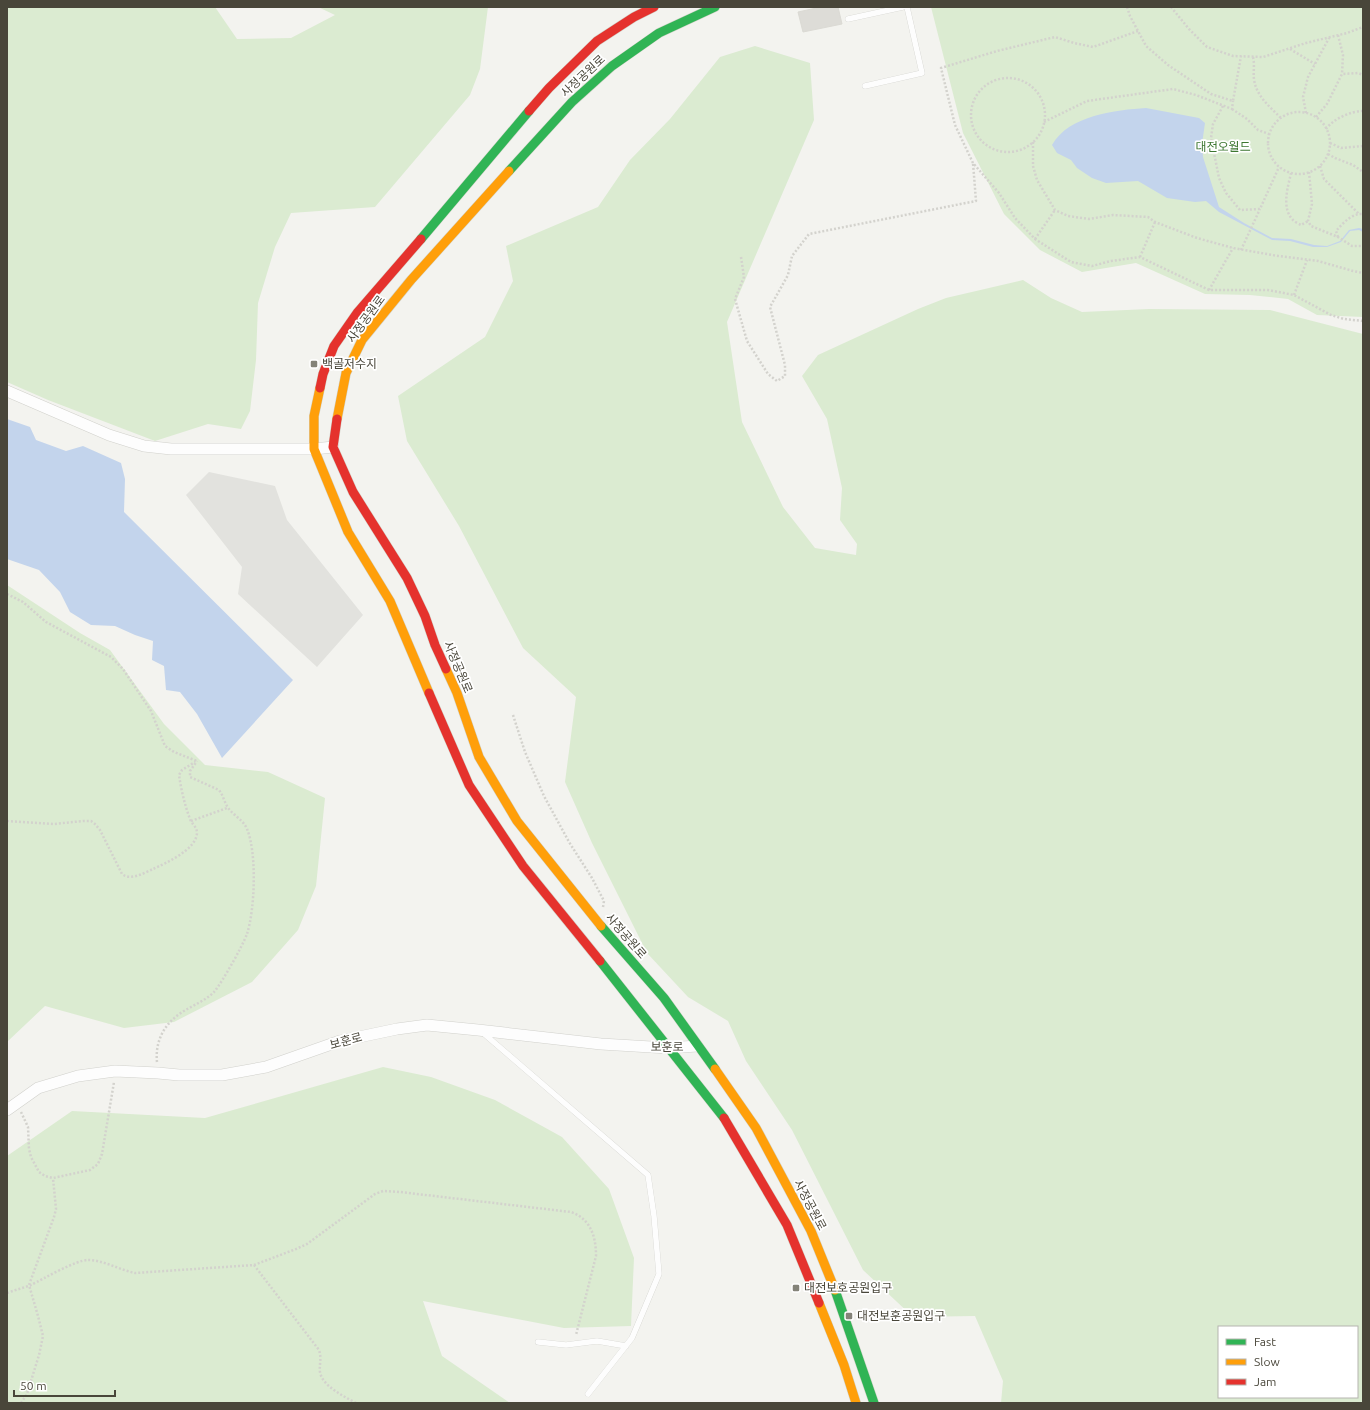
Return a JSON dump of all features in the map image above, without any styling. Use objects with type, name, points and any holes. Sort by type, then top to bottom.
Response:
[{"type":"main road","name":"사정공원로","points":[[654,7],[634,17],[597,41],[549,88],[357,313],[334,346],[323,374],[314,416],[314,449],[348,532],[390,601],[469,785],[523,866],[721,1113],[787,1225],[844,1365],[856,1403]]},
{"type":"main road","name":"사정공원로","points":[[715,7],[659,33],[612,66],[572,102],[411,280],[362,340],[346,373],[338,408],[333,447],[353,492],[403,572],[413,591],[457,693],[479,757],[517,821],[600,925],[664,998],[756,1128],[811,1231],[842,1308],[874,1403]]},
{"type":"street","points":[[7,391],[109,435],[144,446],[171,449],[314,449],[333,447]]},
{"type":"street","name":"보훈로","points":[[7,1110],[38,1088],[78,1076],[115,1071],[178,1075],[222,1075],[266,1067],[340,1041],[397,1029],[427,1025],[601,1044],[668,1048],[697,1046]]},
{"type":"lane","points":[[848,19],[903,7]]},
{"type":"lane","points":[[865,86],[922,73],[908,7]]},
{"type":"lane","points":[[478,1030],[648,1176],[654,1216],[658,1274],[632,1338],[588,1394]]},
{"type":"lane","points":[[538,1342],[566,1345],[596,1341],[626,1346]]},
{"type":"path","points":[[1127,7],[1130,16],[1146,46],[1168,65],[1211,94],[1233,101]]},
{"type":"path","points":[[1171,7],[1189,29],[1208,47],[1233,56],[1263,57],[1363,27]]},
{"type":"path","points":[[1138,31],[1093,47],[1055,37],[997,51],[941,68],[955,125],[973,163],[1000,193],[1015,218],[1035,239],[1071,262],[1092,266],[1111,261],[1140,257],[1209,290],[1268,290],[1294,295],[1331,315],[1344,319],[1363,321]]},
{"type":"path","points":[[1316,117],[1327,104],[1342,74],[1343,55],[1338,35]]},
{"type":"path","points":[[1306,113],[1304,97],[1308,77],[1329,38]]},
{"type":"path","points":[[1290,49],[1315,64]]},
{"type":"path","points":[[1232,109],[1241,56]]},
{"type":"path","points":[[1253,57],[1255,66],[1254,80],[1261,98],[1281,118]]},
{"type":"path","points":[[1342,74],[1363,75]]},
{"type":"path","points":[[1008,78],[1021,80],[1032,87],[1040,97],[1044,109],[1044,122],[1040,133],[1033,142],[1023,149],[1012,152],[1000,151],[989,147],[984,143],[973,129],[970,118],[971,106],[976,95],[984,86],[996,80],[1008,78]]},
{"type":"path","points":[[1044,122],[1087,101],[1173,89],[1196,95],[1232,109],[1248,119],[1258,130],[1269,134]]},
{"type":"path","points":[[1223,106],[1213,124],[1211,138],[1219,178],[1226,193],[1240,210],[1260,209]]},
{"type":"path","points":[[1326,129],[1335,120],[1355,111],[1363,111]]},
{"type":"path","points":[[1293,113],[1306,113],[1316,117],[1322,122],[1326,129],[1330,143],[1328,154],[1320,166],[1309,172],[1300,174],[1291,173],[1279,167],[1273,160],[1269,152],[1269,134],[1274,125],[1281,118],[1293,113]]},
{"type":"path","points":[[1033,142],[1033,166],[1037,180],[1055,210],[1068,216],[1089,219],[1113,215],[1148,217],[1155,222],[1197,238],[1233,248],[1318,261],[1363,273]]},
{"type":"path","points":[[1330,143],[1341,148],[1363,146]]},
{"type":"path","points":[[1328,154],[1363,172]]},
{"type":"path","points":[[741,257],[744,277],[735,299],[747,341],[768,374],[777,381],[785,376],[785,364],[770,307],[788,276],[792,256],[809,234],[976,201],[973,163]]},
{"type":"path","points":[[1320,166],[1324,179],[1359,214]]},
{"type":"path","points":[[1241,250],[1279,167]]},
{"type":"path","points":[[1309,172],[1312,204],[1308,221],[1311,226],[1338,237],[1352,246],[1363,246]]},
{"type":"path","points":[[1291,173],[1286,198],[1287,209],[1293,220],[1301,225],[1308,221]]},
{"type":"path","points":[[1035,239],[1055,210]]},
{"type":"path","points":[[1338,237],[1336,231],[1343,222],[1359,214],[1363,214]]},
{"type":"path","points":[[1140,257],[1155,222]]},
{"type":"path","points":[[1209,290],[1233,248]]},
{"type":"path","points":[[1294,295],[1306,260]]},
{"type":"path","points":[[7,594],[23,602],[46,622],[111,657],[123,669],[151,711],[165,746],[174,752],[197,761]]},
{"type":"path","points":[[513,715],[525,752],[544,796],[604,901],[600,925]]},
{"type":"path","points":[[158,1073],[156,1050],[160,1036],[178,1015],[214,992],[236,956],[247,932],[250,916],[254,875],[251,846],[246,826],[240,818],[227,808],[219,790],[190,777],[190,771],[197,761]]},
{"type":"path","points":[[7,821],[39,824],[91,821],[100,830],[122,874],[125,877],[132,877],[171,861],[183,853],[192,843],[196,835],[196,827],[191,821],[178,775],[182,770],[197,761]]},
{"type":"path","points":[[191,821],[227,808]]},
{"type":"path","points":[[16,1103],[27,1121],[29,1149],[35,1167],[39,1172],[52,1178],[90,1170],[96,1167],[102,1154],[115,1071]]},
{"type":"path","points":[[21,1403],[27,1394],[43,1336],[29,1285],[56,1209],[52,1178]]},
{"type":"path","points":[[7,1293],[29,1285],[74,1264],[88,1260],[135,1273],[254,1265],[307,1244],[375,1194],[383,1191],[400,1192],[571,1212],[581,1216],[588,1224],[596,1245],[594,1265],[574,1344]]},
{"type":"path","points":[[254,1265],[319,1350],[321,1357],[320,1369],[322,1378],[326,1384],[356,1403]]},
{"type":"green space","points":[[7,7],[215,7],[237,39],[291,38],[335,15],[318,7],[488,7],[480,69],[470,95],[375,207],[291,213],[275,247],[258,303],[256,360],[250,411],[241,429],[208,424],[155,441],[48,400],[7,382]]},
{"type":"green space","name":"대전오월드","points":[[931,7],[1363,7],[1363,317],[1317,315],[1288,299],[1250,295],[1205,294],[1136,263],[1082,272],[1040,250],[1004,214],[963,133]]},
{"type":"green space","points":[[755,46],[810,63],[814,120],[727,322],[742,422],[783,507],[815,548],[856,555],[857,544],[840,520],[842,488],[827,419],[802,376],[818,355],[918,309],[946,298],[1023,280],[1051,298],[1082,312],[1149,309],[1270,310],[1363,334],[1363,1403],[1001,1403],[1003,1381],[975,1316],[913,1317],[863,1270],[792,1130],[746,1061],[728,1021],[688,997],[647,953],[592,843],[565,782],[576,697],[523,648],[459,526],[407,441],[398,396],[485,337],[513,281],[506,246],[598,207],[630,160],[670,119],[720,57]]},
{"type":"green space","points":[[7,585],[80,633],[110,650],[164,724],[205,765],[268,772],[325,798],[316,886],[298,930],[252,982],[174,1022],[124,1028],[45,1006],[7,1042]]},
{"type":"green space","points":[[383,1067],[431,1077],[495,1100],[562,1137],[609,1189],[634,1258],[631,1326],[564,1328],[423,1301],[442,1356],[510,1403],[7,1403],[7,1156],[72,1111],[205,1118]]},
{"type":"shaded area","points":[[209,472],[275,486],[287,520],[363,615],[317,667],[238,594],[242,567],[186,495]]},
{"type":"water","points":[[1146,108],[1199,118],[1205,123],[1202,144],[1203,157],[1219,207],[1244,223],[1272,238],[1291,239],[1314,245],[1327,246],[1340,241],[1349,230],[1359,228],[1363,229],[1363,232],[1359,230],[1350,231],[1341,242],[1327,247],[1313,247],[1290,241],[1272,240],[1219,212],[1206,201],[1195,202],[1167,198],[1138,181],[1106,183],[1092,178],[1077,168],[1071,160],[1057,153],[1052,145],[1060,135],[1081,121],[1094,116],[1121,110]]},
{"type":"water","points":[[7,419],[30,427],[36,440],[66,451],[83,446],[121,463],[125,479],[124,512],[293,680],[222,758],[197,714],[180,692],[166,690],[164,666],[152,660],[153,641],[115,626],[91,625],[70,612],[60,592],[39,570],[7,559]]},
{"type":"building","points":[[821,7],[838,7],[842,24],[803,32],[798,12]]},
{"type":"traffic: fast","points":[[509,171],[572,102],[612,66],[659,33],[715,7]]},
{"type":"traffic: fast","points":[[421,239],[529,111]]},
{"type":"traffic: fast","points":[[601,926],[664,998],[715,1069]]},
{"type":"traffic: fast","points":[[600,961],[724,1118]]},
{"type":"traffic: fast","points":[[835,1290],[874,1403]]},
{"type":"traffic: slow","points":[[337,419],[346,373],[362,340],[411,280],[509,171]]},
{"type":"traffic: slow","points":[[320,388],[314,416],[314,449],[348,532],[390,601],[429,693]]},
{"type":"traffic: slow","points":[[446,669],[457,693],[479,757],[517,821],[601,926]]},
{"type":"traffic: slow","points":[[715,1069],[756,1128],[811,1231],[835,1290]]},
{"type":"traffic: slow","points":[[819,1303],[844,1365],[856,1403]]},
{"type":"traffic: jam","points":[[529,111],[549,88],[597,41],[634,17],[654,7]]},
{"type":"traffic: jam","points":[[320,388],[323,374],[334,346],[357,313],[421,239]]},
{"type":"traffic: jam","points":[[337,419],[333,447],[353,492],[407,578],[425,616],[435,645],[446,669]]},
{"type":"traffic: jam","points":[[429,693],[469,785],[523,866],[600,961]]},
{"type":"traffic: jam","points":[[724,1118],[787,1225],[819,1303]]},
{"type":"place","name":"백골저수지","points":[[314,364]]},
{"type":"place","name":"대전보호공원입구","points":[[796,1288]]},
{"type":"place","name":"대전보훈공원입구","points":[[849,1316]]}]
